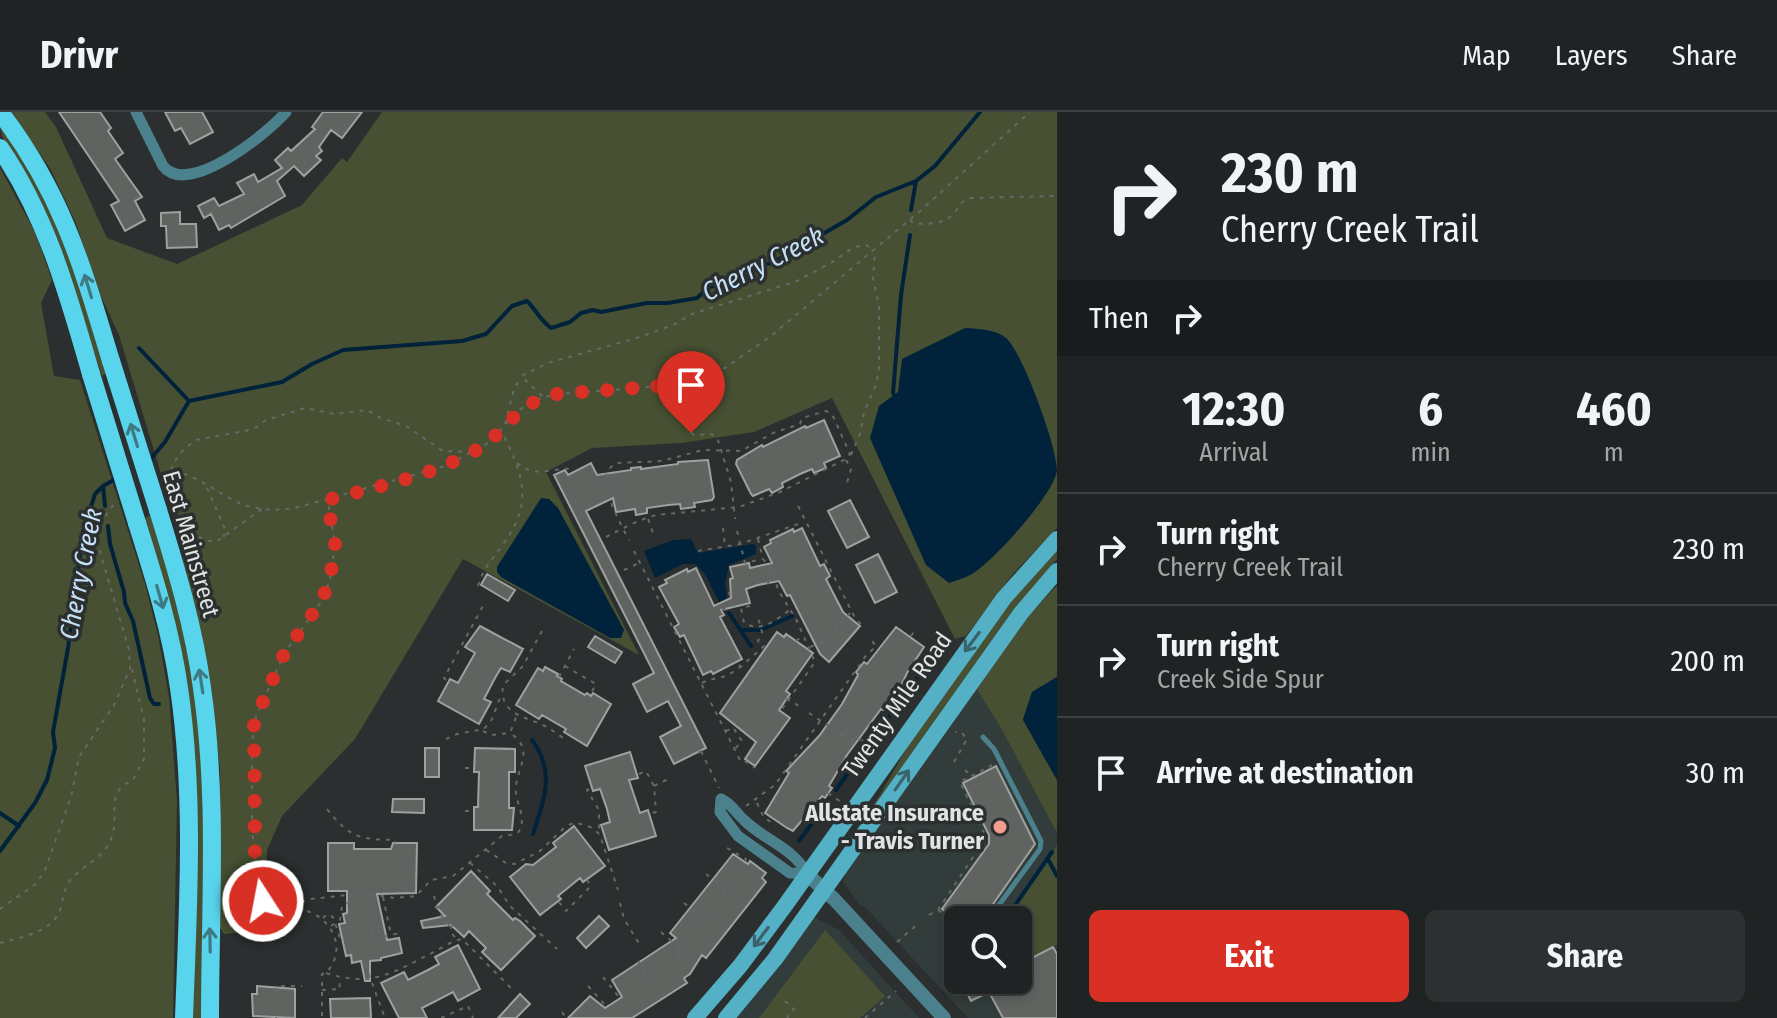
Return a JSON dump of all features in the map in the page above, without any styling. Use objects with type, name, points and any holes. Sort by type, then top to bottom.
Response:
[{"type":"main road","name":"East Mainstreet","points":[[0,112],[29,151],[64,216],[158,510],[190,624],[207,724],[212,798],[210,1018]]},
{"type":"main road","name":"East Mainstreet","points":[[0,148],[30,198],[53,248],[168,626],[185,739],[189,821],[184,1018]]},
{"type":"main road","name":"Twenty Mile Road","points":[[695,1018],[740,966],[1004,598],[1057,539]]},
{"type":"main road","name":"Twenty Mile Road","points":[[726,1018],[775,959],[1009,629],[1057,571]]},
{"type":"street","points":[[136,112],[163,166],[173,174],[192,175],[231,156],[264,134],[286,112]]},
{"type":"street","points":[[807,874],[790,873],[738,836],[720,812],[721,799],[735,806],[743,819],[800,860],[807,874],[944,1018]]},
{"type":"lane","points":[[983,737],[1000,761],[1041,845],[998,906]]},
{"type":"path","points":[[164,475],[171,471],[182,472],[233,500],[262,509],[284,510],[434,470],[492,440],[524,406],[543,397],[674,385],[725,368],[751,351],[910,220],[1030,112]]},
{"type":"path","points":[[910,220],[927,225],[952,215],[961,202],[972,198],[1057,196]]},
{"type":"path","points":[[505,425],[514,389],[521,376],[548,363],[640,337],[692,314],[797,281],[854,247],[866,245],[874,250]]},
{"type":"path","points":[[606,537],[645,518],[689,510],[733,508],[778,491],[851,456],[879,369],[879,306],[875,300],[873,278],[874,250]]},
{"type":"path","points":[[521,376],[543,397]]},
{"type":"path","points":[[674,385],[688,430],[694,435],[714,434],[731,482],[735,519]]},
{"type":"path","points":[[171,471],[178,455],[195,440],[245,431],[266,420],[305,408],[335,414],[367,410],[406,426],[443,451],[459,449],[474,452]]},
{"type":"path","points":[[629,540],[612,505],[607,473],[619,462],[662,461],[696,451],[741,451],[757,446],[773,433],[801,426],[802,418],[830,412],[851,456]]},
{"type":"path","points":[[478,586],[483,569],[510,534],[523,507],[517,463],[501,430]]},
{"type":"path","points":[[682,455],[683,461]]},
{"type":"path","points":[[846,459],[851,469],[847,483]]},
{"type":"path","points":[[636,462],[636,467]]},
{"type":"path","points":[[517,463],[531,472],[573,469]]},
{"type":"path","points":[[207,487],[225,529],[224,537]]},
{"type":"path","points":[[229,926],[248,924],[261,908],[263,895],[255,861],[254,722],[284,654],[321,602],[330,580],[335,544],[327,500]]},
{"type":"path","points":[[0,943],[29,935],[51,924],[73,877],[101,856],[112,838],[115,797],[122,784],[133,780],[144,759],[143,712],[98,545],[99,525],[115,504]]},
{"type":"path","points":[[798,506],[829,570],[862,626]]},
{"type":"path","points":[[183,525],[205,541],[217,541],[262,509]]},
{"type":"path","points":[[642,514],[654,536]]},
{"type":"path","points":[[698,551],[741,546],[805,521]]},
{"type":"path","points":[[723,528],[725,548]]},
{"type":"path","points":[[737,531],[745,564],[763,559]]},
{"type":"path","points":[[758,539],[763,559],[772,569],[780,594],[804,635],[815,662],[782,709]]},
{"type":"path","points":[[634,551],[740,760],[755,768]]},
{"type":"path","points":[[624,570],[640,562]]},
{"type":"path","points":[[768,584],[772,569]]},
{"type":"path","points":[[729,592],[732,605]]},
{"type":"path","points":[[780,594],[785,592]]},
{"type":"path","points":[[722,610],[732,605],[741,608],[750,606]]},
{"type":"path","points":[[446,680],[444,678],[483,606]]},
{"type":"path","points":[[741,608],[745,625],[760,626],[773,623],[791,610]]},
{"type":"path","points":[[809,648],[825,641],[852,612]]},
{"type":"path","points":[[702,683],[727,675],[754,658],[764,646],[758,641],[762,632],[757,614]]},
{"type":"path","points":[[829,628],[832,634]]},
{"type":"path","points":[[911,636],[916,629]]},
{"type":"path","points":[[446,739],[482,730],[489,725],[504,683],[525,662],[542,631]]},
{"type":"path","points":[[796,641],[804,635]]},
{"type":"path","points":[[745,806],[775,785],[789,766],[876,646],[869,637]]},
{"type":"path","points":[[559,677],[574,649]]},
{"type":"path","points":[[0,909],[36,884],[45,870],[71,797],[79,757],[114,705],[131,664]]},
{"type":"path","points":[[739,665],[747,671]]},
{"type":"path","points":[[565,666],[596,684],[590,695]]},
{"type":"path","points":[[724,668],[727,675]]},
{"type":"path","points":[[502,693],[507,709],[534,720],[565,739],[566,736]]},
{"type":"path","points":[[898,693],[911,703]]},
{"type":"path","points":[[788,699],[799,706]]},
{"type":"path","points":[[809,713],[819,721],[861,739],[877,751]]},
{"type":"path","points":[[510,733],[517,715]]},
{"type":"path","points":[[849,724],[840,734],[855,742],[861,739]]},
{"type":"path","points":[[726,731],[735,728],[742,741],[735,749]]},
{"type":"path","points":[[482,730],[491,735],[510,733]]},
{"type":"path","points":[[292,906],[317,898],[366,893],[416,896],[431,880],[453,876],[502,836],[511,836],[520,831],[516,788],[521,769],[521,744],[510,733]]},
{"type":"path","points":[[953,733],[962,733],[967,739],[954,762]]},
{"type":"path","points":[[706,749],[699,752],[720,789]]},
{"type":"path","points":[[929,915],[938,910],[984,839],[984,833],[960,785],[961,780],[1000,761]]},
{"type":"path","points":[[965,770],[971,776]]},
{"type":"path","points":[[639,774],[646,771],[654,786],[656,812],[651,813]]},
{"type":"path","points":[[654,786],[670,778]]},
{"type":"path","points":[[589,789],[599,810],[599,830],[618,890]]},
{"type":"path","points":[[828,793],[841,802]]},
{"type":"path","points":[[756,801],[764,818],[777,823]]},
{"type":"path","points":[[327,809],[351,836],[395,840],[395,843]]},
{"type":"path","points":[[485,850],[509,864],[515,864],[540,851],[552,837],[573,823],[599,830]]},
{"type":"path","points":[[552,837],[555,841]]},
{"type":"path","points":[[961,837],[984,839]]},
{"type":"path","points":[[727,848],[746,859],[745,866]]},
{"type":"path","points":[[524,859],[529,865]]},
{"type":"path","points":[[470,862],[493,883],[508,904],[557,949]]},
{"type":"path","points":[[706,874],[726,890]]},
{"type":"path","points":[[559,902],[566,911],[591,886],[587,880]]},
{"type":"path","points":[[489,887],[493,883]]},
{"type":"path","points":[[723,895],[730,885]]},
{"type":"path","points":[[350,896],[351,908]]},
{"type":"path","points":[[383,896],[391,935]]},
{"type":"path","points":[[434,896],[438,912],[451,926],[450,931],[457,940]]},
{"type":"path","points":[[331,927],[340,920],[342,906],[350,902]]},
{"type":"path","points":[[620,903],[624,919],[640,945]]},
{"type":"path","points":[[684,903],[704,919]]},
{"type":"path","points":[[261,908],[279,911]]},
{"type":"path","points":[[938,910],[944,914]]},
{"type":"path","points":[[307,911],[331,927],[336,942],[336,958],[322,974],[322,1018]]},
{"type":"path","points":[[323,919],[329,914],[337,923],[342,941],[336,942]]},
{"type":"path","points":[[700,924],[708,914]]},
{"type":"path","points":[[523,924],[526,920]]},
{"type":"path","points":[[897,942],[919,923]]},
{"type":"path","points":[[372,929],[374,939],[400,933]]},
{"type":"path","points":[[661,932],[678,947],[678,958],[674,962]]},
{"type":"path","points":[[366,936],[373,935]]},
{"type":"path","points":[[326,973],[373,979],[401,970],[457,940],[465,940],[514,991]]},
{"type":"path","points":[[678,947],[686,942]]},
{"type":"path","points":[[638,961],[649,978]]},
{"type":"path","points":[[365,964],[385,1018]]},
{"type":"path","points":[[644,981],[654,974]]},
{"type":"path","points":[[322,990],[340,989],[339,977]]},
{"type":"path","points":[[603,977],[618,996],[624,994]]},
{"type":"path","points":[[276,992],[277,986],[302,986]]},
{"type":"path","points":[[588,986],[606,1006],[601,1010]]},
{"type":"path","points":[[865,1018],[896,991]]},
{"type":"path","points":[[461,1001],[465,1008]]},
{"type":"path","points":[[785,1001],[794,1009],[787,1018]]},
{"type":"path","points":[[441,1018],[468,1006],[473,1018]]},
{"type":"path","points":[[562,1012],[566,1018]]},
{"type":"shaded area","points":[[976,688],[1057,833],[1057,845],[1013,906],[944,906],[944,992],[860,905],[843,882],[846,872]]},
{"type":"shaded area","points":[[814,917],[839,930],[919,1018],[735,1018]]},
{"type":"shaded area","points":[[1057,945],[1057,1018],[968,1018],[946,994],[1032,994],[1032,958]]},
{"type":"green space","points":[[12,112],[45,112],[56,127],[107,238],[177,264],[302,205],[342,158],[347,162],[382,112],[1057,112],[1057,528],[1013,574],[966,636],[955,639],[832,398],[754,432],[681,443],[592,448],[546,472],[639,655],[463,559],[355,739],[282,816],[267,850],[268,901],[262,919],[245,932],[224,934],[218,925],[220,768],[207,667],[183,560],[184,550],[119,335],[100,294],[75,221],[51,170]]},
{"type":"green space","points":[[0,123],[55,213],[107,373],[102,376],[58,244],[37,196],[5,142]]},
{"type":"green space","points":[[0,168],[35,232],[52,280],[41,303],[54,376],[80,380],[145,584],[158,635],[169,697],[177,801],[173,1018],[0,1018]]},
{"type":"green space","points":[[151,515],[187,639],[194,681],[201,765],[202,1018],[192,1018],[196,827],[145,518]]},
{"type":"green space","points":[[1057,550],[1057,559],[1014,609],[834,862],[880,795],[912,739],[1010,603]]},
{"type":"green space","points":[[1057,585],[1057,677],[1032,692],[1023,719],[1057,780],[1057,833],[976,688],[1020,626]]},
{"type":"green space","points":[[1057,845],[1057,945],[1032,958],[1032,906],[1013,906]]},
{"type":"green space","points":[[825,930],[885,996],[860,1018],[759,1018]]},
{"type":"water","points":[[965,328],[997,333],[1013,347],[1038,401],[1057,470],[1046,494],[1008,542],[972,574],[949,583],[926,565],[870,438],[879,406],[898,392],[902,359]]},
{"type":"water","points":[[541,498],[549,499],[558,508],[624,630],[621,638],[610,638],[497,572],[497,567]]},
{"type":"water","points":[[691,539],[698,553],[756,546],[756,554],[729,565],[725,584],[728,602],[721,606],[705,574],[696,564],[683,564],[655,578],[644,551],[673,540]]},
{"type":"water","points":[[1057,677],[1057,780],[1023,720],[1032,692]]},
{"type":"building","points":[[59,112],[100,112],[123,153],[115,159],[142,197],[135,201],[145,220],[125,231],[111,205],[119,201]]},
{"type":"building","points":[[165,112],[202,112],[213,132],[190,144],[181,128],[175,131]]},
{"type":"building","points":[[323,112],[362,112],[342,138],[331,130],[319,147],[322,151],[316,156],[321,160],[304,176],[294,166],[277,181],[285,196],[231,228],[229,225],[219,230],[211,214],[204,218],[198,206],[214,198],[219,206],[244,194],[237,183],[254,174],[258,182],[282,168],[275,160],[288,148],[291,151],[315,129],[312,127]]},
{"type":"building","points":[[180,212],[180,224],[196,224],[197,247],[167,248],[166,226],[161,226],[161,213]]},
{"type":"building","points":[[824,420],[840,456],[824,463],[826,468],[814,473],[812,469],[782,483],[783,487],[772,493],[769,489],[753,496],[736,464],[737,460],[762,445]]},
{"type":"building","points":[[708,460],[712,500],[681,509],[680,504],[647,508],[647,513],[636,515],[635,509],[616,512],[613,498],[586,511],[706,748],[674,764],[660,737],[681,726],[668,701],[647,712],[633,684],[654,673],[554,475],[565,470],[568,475],[591,463],[597,475]]},
{"type":"building","points":[[850,500],[869,537],[847,548],[828,511]]},
{"type":"building","points":[[802,528],[820,566],[824,564],[830,576],[826,579],[843,612],[860,626],[829,662],[820,654],[790,595],[787,596],[779,581],[758,585],[746,589],[750,603],[721,610],[724,615],[720,617],[742,659],[713,674],[711,671],[703,675],[684,635],[680,637],[674,627],[679,624],[659,587],[667,583],[665,580],[696,568],[714,606],[731,598],[730,579],[733,578],[730,567],[749,563],[750,568],[772,563],[764,547],[771,543],[770,540]]},
{"type":"building","points":[[878,554],[897,592],[875,603],[856,565]]},
{"type":"building","points":[[487,574],[515,590],[508,601],[481,585]]},
{"type":"building","points":[[480,626],[523,649],[510,672],[501,668],[495,678],[484,699],[491,702],[479,724],[438,701],[450,679],[458,683],[475,653],[465,647]]},
{"type":"building","points":[[896,627],[924,647],[895,699],[892,696],[847,755],[825,798],[822,796],[793,831],[787,828],[765,813],[789,773],[786,771],[819,736],[842,704],[858,675],[856,672],[864,662],[867,664]]},
{"type":"building","points":[[777,632],[784,637],[786,634],[813,653],[786,691],[790,694],[779,710],[790,718],[755,766],[745,759],[756,742],[720,713]]},
{"type":"building","points":[[595,636],[622,652],[615,663],[588,647]]},
{"type":"building","points":[[545,667],[585,695],[591,696],[593,693],[611,704],[587,746],[542,715],[539,719],[516,705],[538,668],[543,671]]},
{"type":"building","points":[[425,748],[439,748],[439,777],[425,777]]},
{"type":"building","points":[[475,748],[515,749],[515,772],[509,772],[509,808],[514,808],[512,830],[474,830],[479,772],[474,772]]},
{"type":"building","points":[[630,752],[638,778],[629,780],[640,813],[648,810],[656,836],[609,850],[601,825],[610,822],[607,809],[600,789],[593,791],[585,766]]},
{"type":"building","points":[[996,766],[1035,844],[992,906],[944,906],[989,844],[989,835],[963,783]]},
{"type":"building","points":[[393,799],[424,799],[424,813],[392,812]]},
{"type":"building","points":[[574,826],[605,866],[583,882],[580,878],[558,896],[561,899],[540,915],[510,877],[526,864],[533,865],[556,847],[553,843]]},
{"type":"building","points":[[328,843],[354,843],[354,849],[391,849],[393,843],[417,843],[416,893],[377,894],[387,940],[399,938],[402,953],[370,961],[370,981],[365,981],[361,961],[352,963],[351,955],[346,956],[339,924],[345,923],[343,914],[347,913],[347,891],[328,891]]},
{"type":"building","points":[[733,854],[748,864],[750,861],[766,873],[762,878],[766,882],[706,958],[702,955],[684,978],[687,983],[632,1018],[568,1018],[590,996],[605,1008],[622,997],[612,980],[676,938],[670,933]]},
{"type":"building","points":[[471,871],[490,891],[487,894],[513,920],[520,921],[535,936],[501,970],[482,952],[486,948],[469,931],[464,937],[451,925],[423,928],[421,921],[445,916],[436,907]]},
{"type":"building","points":[[599,916],[609,926],[586,948],[577,938]]},
{"type":"building","points":[[458,945],[480,989],[458,1001],[453,992],[422,1008],[427,1018],[399,1018],[381,983],[404,972],[408,980],[439,964],[435,957]]},
{"type":"building","points":[[1053,947],[1057,954],[1057,1018],[1003,1018],[990,994],[1032,994],[1032,958]]},
{"type":"building","points":[[257,986],[295,989],[295,1018],[253,1016],[252,994],[257,994]]},
{"type":"building","points":[[520,994],[530,1004],[516,1018],[498,1018]]},
{"type":"building","points":[[968,994],[985,994],[971,1001]]},
{"type":"building","points":[[370,998],[371,1018],[331,1018],[330,999]]},
{"type":"waterway","name":"Cherry Creek","points":[[148,462],[165,442],[189,401],[282,382],[343,350],[462,341],[486,334],[512,306],[527,301],[551,328],[593,310],[601,312],[697,298],[709,287],[737,281],[750,269],[774,262],[847,220],[876,197],[916,181],[935,166],[980,112]]},
{"type":"waterway","points":[[911,210],[916,181]]},
{"type":"waterway","points":[[897,399],[893,393],[901,295],[910,235]]},
{"type":"waterway","points":[[139,348],[189,401]]},
{"type":"waterway","name":"Cherry Creek","points":[[0,851],[35,803],[47,780],[55,748],[53,732],[83,532],[95,494],[119,477]]},
{"type":"waterway","points":[[103,486],[105,506]]},
{"type":"waterway","points":[[108,526],[150,698],[154,704],[159,704]]},
{"type":"waterway","points":[[729,613],[751,646]]},
{"type":"waterway","points":[[763,629],[792,616]]},
{"type":"waterway","points":[[743,630],[760,630]]},
{"type":"waterway","points":[[906,692],[931,659],[932,651]]},
{"type":"waterway","points":[[872,740],[899,703]]},
{"type":"waterway","points":[[532,740],[544,763],[546,775],[544,798],[533,834]]},
{"type":"waterway","points":[[836,790],[864,750]]},
{"type":"waterway","points":[[799,841],[829,800]]},
{"type":"waterway","points":[[0,813],[19,826]]},
{"type":"waterway","points":[[1015,906],[1052,852]]},
{"type":"waterway","points":[[1048,859],[1057,876]]},
{"type":"place","name":"Allstate Insurance - Travis Turner","points":[[1000,827]]},
{"type":"route","points":[[263,901],[255,861],[254,722],[284,654],[321,602],[330,580],[335,533],[327,500],[415,476],[456,461],[492,440],[524,406],[557,394],[674,385],[691,433]]}]
